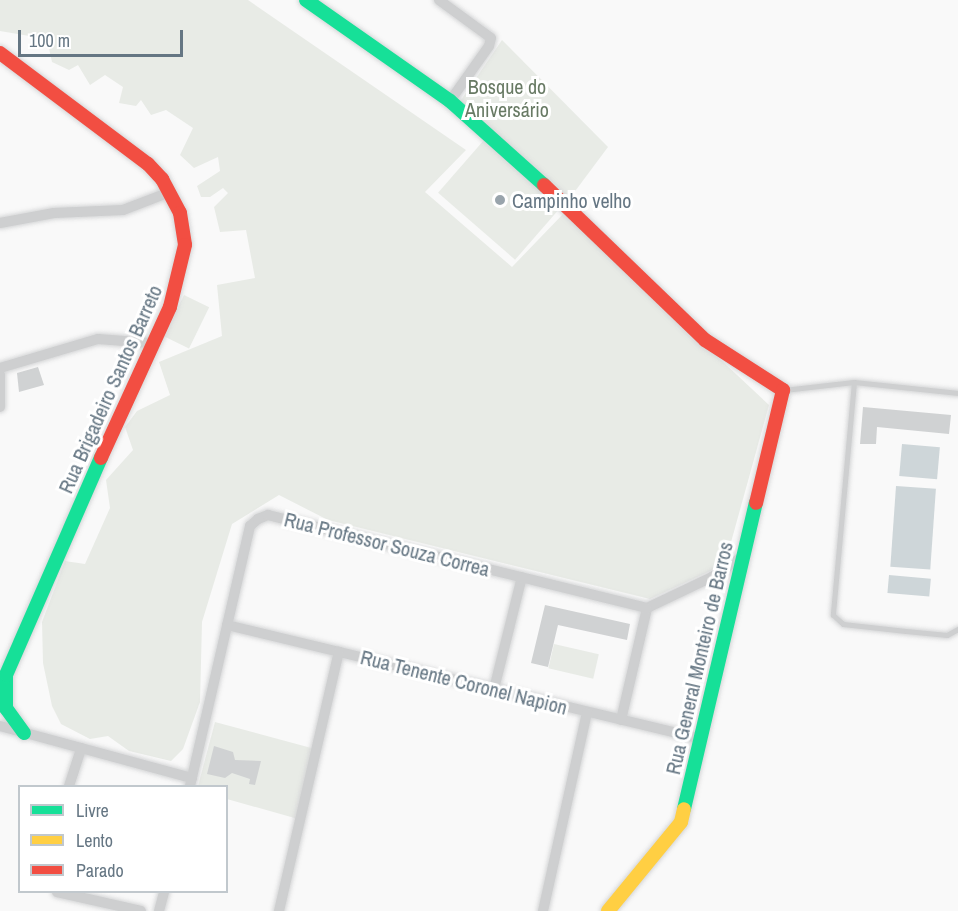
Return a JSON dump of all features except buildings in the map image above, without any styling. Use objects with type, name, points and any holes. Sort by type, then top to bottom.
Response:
[{"type":"street","points":[[306,0],[450,101],[566,204],[649,290],[705,340],[783,390]]},
{"type":"street","points":[[439,0],[491,38],[489,46],[450,101]]},
{"type":"street","name":"Rua Brigadeiro Santos Barreto","points":[[0,53],[134,152],[170,192],[180,213],[185,245],[170,306],[151,343],[22,631],[6,675],[6,708],[24,733]]},
{"type":"street","points":[[0,223],[34,215],[123,210],[170,192]]},
{"type":"street","points":[[0,368],[98,339],[151,343]]},
{"type":"street","points":[[0,375],[0,407]]},
{"type":"street","name":"Rua General Monteiro de Barros","points":[[608,911],[681,822],[783,390]]},
{"type":"street","name":"Rua Professor Souza Correa","points":[[191,782],[250,526],[268,515],[647,608]]},
{"type":"street","points":[[621,720],[647,608],[712,577],[742,556]]},
{"type":"street","points":[[494,689],[522,577]]},
{"type":"street","name":"Rua Tenente Coronel Napion","points":[[227,625],[701,739]]},
{"type":"street","points":[[279,911],[339,652]]},
{"type":"street","points":[[543,911],[587,712]]},
{"type":"street","points":[[0,726],[191,782]]},
{"type":"street","points":[[69,785],[81,748]]},
{"type":"street","points":[[65,893],[141,911]]},
{"type":"street","points":[[159,911],[164,893]]},
{"type":"lane","points":[[854,382],[833,615],[843,624],[947,635],[958,629]]},
{"type":"lane","points":[[783,390],[854,382],[958,393]]},
{"type":"green space","points":[[0,0],[248,0],[466,150],[425,192],[512,267],[564,213],[769,405],[725,564],[650,599],[328,520],[279,495],[232,524],[202,622],[200,702],[183,749],[171,761],[129,751],[108,736],[90,739],[61,724],[52,706],[43,663],[42,622],[65,561],[85,564],[110,508],[106,480],[133,450],[125,427],[137,411],[170,395],[159,362],[222,336],[217,285],[255,278],[246,230],[220,232],[214,207],[228,193],[223,188],[210,197],[201,197],[197,186],[220,171],[218,157],[194,168],[180,155],[193,128],[166,110],[151,115],[141,100],[136,106],[119,103],[123,87],[105,75],[90,85],[78,65],[69,70],[52,62],[47,39],[0,31]]},
{"type":"green space","name":"Bosque do Aniversário","points":[[502,40],[608,147],[567,202],[459,103]]},
{"type":"green space","name":"Campinho velho","points":[[484,140],[561,207],[515,260],[438,193]]},
{"type":"green space","points":[[184,295],[209,307],[189,349],[164,336]]},
{"type":"green space","points":[[554,644],[599,654],[593,679],[548,668]]},
{"type":"green space","points":[[215,722],[315,749],[298,819],[228,799],[228,785],[198,785]]},
{"type":"shaded area","points":[[902,444],[940,447],[937,479],[899,476]]},
{"type":"shaded area","points":[[896,486],[936,489],[930,570],[890,567]]},
{"type":"shaded area","points":[[889,575],[931,579],[929,597],[887,593]]},
{"type":"traffic: fast","points":[[306,0],[450,101],[544,185]]},
{"type":"traffic: fast","points":[[24,733],[6,708],[6,675],[101,458]]},
{"type":"traffic: fast","points":[[684,809],[756,503]]},
{"type":"traffic: slow","points":[[608,911],[681,822],[684,809]]},
{"type":"traffic: jam","points":[[0,53],[148,164],[162,179],[180,213],[185,245],[170,307],[101,458]]},
{"type":"traffic: jam","points":[[544,185],[705,340],[783,390],[756,503]]},
{"type":"place","name":"Campinho velho","points":[[500,200]]}]
